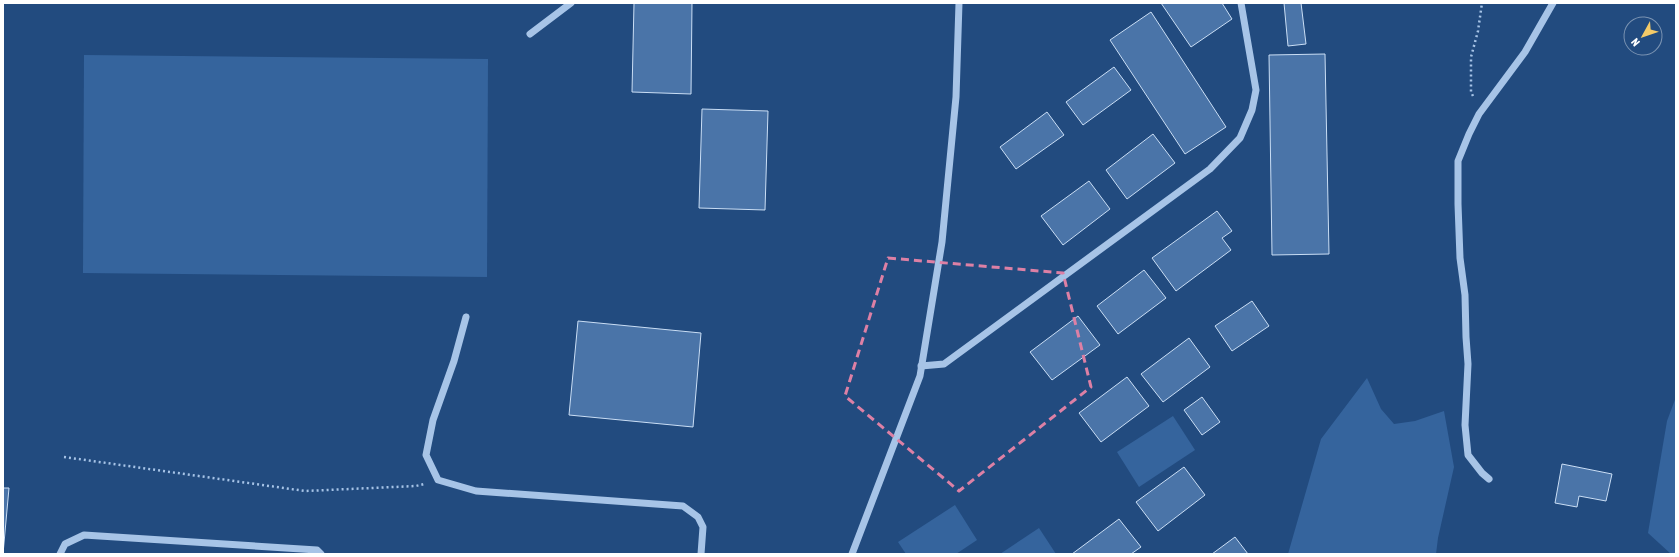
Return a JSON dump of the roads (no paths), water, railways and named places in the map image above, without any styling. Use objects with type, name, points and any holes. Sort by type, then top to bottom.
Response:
[{"type":"lane","points":[[530,34],[571,3]]},
{"type":"lane","points":[[852,554],[920,376],[942,242],[956,97],[958,3]]},
{"type":"lane","points":[[921,366],[944,364],[1210,169],[1240,138],[1252,110],[1256,90],[1241,3]]},
{"type":"lane","points":[[1489,479],[1482,473],[1468,455],[1465,425],[1468,364],[1465,295],[1460,258],[1458,161],[1479,114],[1525,52],[1553,3]]},
{"type":"lane","points":[[466,318],[454,361],[433,420],[426,455],[438,480],[476,491],[683,506],[698,517],[703,527],[701,554]]},
{"type":"lane","points":[[60,554],[65,544],[84,534],[317,550],[321,554]]}]
